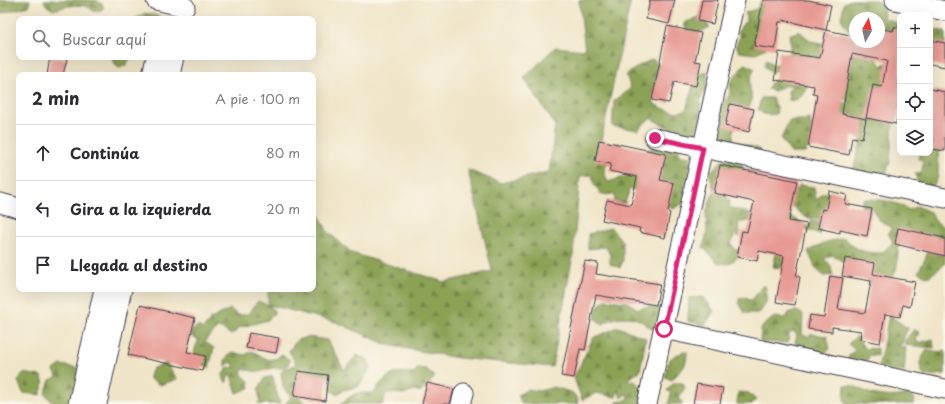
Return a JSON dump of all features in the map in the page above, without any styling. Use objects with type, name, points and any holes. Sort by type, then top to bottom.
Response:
[{"type":"street","points":[[647,404],[735,0]]},
{"type":"street","points":[[894,0],[945,11]]},
{"type":"street","points":[[153,72],[155,60]]},
{"type":"street","points":[[171,72],[173,60]]},
{"type":"street","points":[[655,138],[945,198]]},
{"type":"street","points":[[0,204],[16,207]]},
{"type":"street","points":[[93,402],[104,292]]},
{"type":"street","points":[[93,402],[121,292]]},
{"type":"street","points":[[664,329],[945,389]]},
{"type":"green space","points":[[0,0],[30,0],[29,6],[0,14]]},
{"type":"green space","points":[[44,0],[96,0],[103,5],[103,9],[94,11],[88,7],[77,5],[53,10],[46,5]]},
{"type":"green space","points":[[579,0],[631,0],[600,146],[608,147],[619,143],[625,151],[617,159],[605,165],[604,172],[608,182],[631,175],[657,174],[666,166],[659,166],[639,153],[654,147],[678,145],[680,156],[691,157],[688,184],[683,183],[689,200],[673,209],[630,188],[625,203],[615,202],[614,194],[602,195],[594,184],[592,175],[580,176],[573,255],[552,367],[458,358],[387,345],[336,322],[269,305],[275,312],[268,320],[238,328],[237,331],[231,335],[224,330],[215,327],[217,329],[207,338],[205,342],[214,348],[209,368],[197,360],[195,357],[195,350],[199,340],[192,337],[193,330],[198,326],[203,329],[209,322],[212,325],[209,320],[230,309],[238,315],[248,314],[258,301],[268,305],[268,292],[316,292],[316,207],[327,231],[352,253],[444,282],[492,271],[468,170],[501,183],[549,172],[555,125],[524,78],[555,47],[585,50]]},
{"type":"green space","points":[[765,0],[770,46],[754,54],[739,52],[736,45],[740,37],[738,32],[746,21],[746,12],[757,9],[761,1]]},
{"type":"green space","points":[[851,0],[876,0],[883,5],[884,12],[849,12],[849,30],[841,19],[844,3]]},
{"type":"green space","points":[[145,13],[158,16],[140,16]]},
{"type":"green space","points":[[699,17],[710,27],[698,33],[687,34],[684,23]]},
{"type":"green space","points":[[885,18],[897,23],[897,29],[891,30],[889,40],[885,39]]},
{"type":"green space","points":[[933,30],[945,32],[945,65],[933,51]]},
{"type":"green space","points":[[799,31],[811,41],[828,44],[849,38],[849,48],[864,48],[875,56],[881,66],[885,63],[890,65],[897,73],[897,112],[894,115],[874,115],[893,124],[890,162],[886,173],[868,176],[853,171],[866,121],[864,123],[853,114],[843,117],[835,104],[852,103],[810,80],[800,97],[793,100],[789,100],[788,91],[793,85],[783,86],[775,91],[768,89],[770,84],[781,74],[782,66],[771,73],[764,66],[766,60],[775,65],[788,58],[791,45],[789,35]]},
{"type":"green space","points":[[653,59],[660,67],[654,91],[654,104],[670,111],[677,112],[686,110],[696,75],[707,72],[707,87],[700,101],[701,117],[692,145],[688,138],[650,118],[638,130],[612,126],[614,101],[631,88],[626,75],[640,65]]},
{"type":"green space","points":[[113,60],[129,60],[125,66],[119,68],[114,64]]},
{"type":"green space","points":[[745,64],[755,69],[750,80],[752,99],[748,109],[734,122],[733,141],[757,148],[761,151],[716,141],[719,107],[729,96],[730,82]]},
{"type":"green space","points":[[761,98],[772,98],[777,108],[776,114],[771,115],[762,113],[758,109]]},
{"type":"green space","points":[[810,119],[812,135],[805,153],[791,153],[781,139],[789,121]]},
{"type":"green space","points":[[933,131],[945,137],[939,151],[938,177],[933,187],[919,186],[915,174],[922,171],[923,160],[918,159],[918,156],[933,156]]},
{"type":"green space","points":[[724,159],[741,159],[743,169],[756,171],[764,177],[766,173],[784,176],[799,191],[799,185],[814,187],[816,200],[823,193],[838,193],[823,221],[805,217],[786,201],[722,187],[714,190],[709,173]]},
{"type":"green space","points":[[721,189],[730,202],[729,207],[751,214],[753,220],[738,223],[740,231],[739,237],[735,234],[731,244],[738,251],[739,256],[729,264],[718,263],[703,248],[707,232],[706,213],[712,195]]},
{"type":"green space","points":[[863,199],[887,201],[899,204],[909,210],[917,206],[932,213],[934,220],[945,228],[945,264],[928,277],[918,272],[926,257],[929,243],[900,243],[897,267],[894,275],[887,282],[874,288],[858,270],[832,255],[824,259],[830,264],[833,275],[824,276],[816,269],[808,251],[826,242],[845,238],[857,248],[882,253],[893,242],[888,233],[892,228],[878,219],[872,208],[861,206]]},
{"type":"green space","points":[[792,217],[809,227],[811,221],[822,223],[820,235],[812,231],[805,230],[788,261],[782,268],[773,267],[784,218]]},
{"type":"green space","points":[[611,228],[623,242],[623,260],[620,268],[610,264],[610,255],[606,247],[588,249],[588,234]]},
{"type":"green space","points":[[762,286],[765,286],[767,294],[764,307],[759,313],[745,313],[739,303],[739,299],[746,297],[749,300],[753,299]]},
{"type":"green space","points":[[704,297],[714,311],[705,325],[688,321],[689,298]]},
{"type":"green space","points":[[605,300],[627,302],[638,309],[648,306],[665,309],[657,331],[641,321],[626,317],[616,318],[602,325],[595,318],[598,306]]},
{"type":"green space","points":[[796,311],[803,314],[802,335],[809,337],[811,334],[827,336],[830,349],[823,354],[800,353],[795,342],[797,336],[794,331],[789,334],[788,343],[760,342],[761,328],[774,317],[784,318],[790,312]]},
{"type":"green space","points":[[889,315],[909,329],[906,332],[902,344],[896,345],[906,348],[904,372],[878,370]]},
{"type":"green space","points":[[618,327],[646,338],[640,371],[627,380],[634,381],[644,389],[641,404],[617,404],[617,402],[624,401],[629,398],[626,394],[621,398],[618,389],[616,397],[596,393],[582,400],[574,378],[593,338]]},
{"type":"green space","points":[[914,329],[920,333],[916,339],[918,343],[933,339],[934,348],[905,345],[905,341]]},
{"type":"green space","points":[[857,336],[866,349],[877,348],[877,356],[868,355],[869,358],[859,366],[847,364],[849,355],[855,350],[848,344]]},
{"type":"green space","points":[[307,337],[328,340],[344,370],[357,355],[368,360],[371,368],[358,387],[344,390],[337,394],[330,390],[331,376],[297,379],[293,391],[306,404],[287,404],[286,402],[291,397],[283,387],[281,372],[296,364],[289,351],[297,340]]},
{"type":"green space","points":[[927,350],[942,353],[945,350],[945,374],[924,376],[920,362]]},
{"type":"green space","points":[[252,351],[269,360],[278,358],[281,354],[290,360],[286,368],[274,368],[259,372],[242,369],[242,375],[249,381],[250,388],[237,393],[230,373],[226,383],[222,376],[228,367],[235,368],[232,362],[225,366],[225,360],[232,352],[245,355]]},
{"type":"green space","points":[[682,351],[687,352],[685,365],[672,380],[665,377],[669,360],[677,354],[681,354]]},
{"type":"green space","points":[[167,363],[177,379],[160,385],[149,378],[153,368]]},
{"type":"green space","points":[[61,365],[78,368],[80,404],[54,404],[45,394],[50,380],[57,377],[54,370]]},
{"type":"green space","points":[[418,368],[427,369],[435,377],[421,392],[414,390],[407,394],[386,393],[383,404],[340,404],[356,393],[374,393],[377,387],[390,376],[406,372],[413,373]]},
{"type":"green space","points":[[23,373],[41,376],[44,383],[40,395],[23,393],[18,381]]},
{"type":"green space","points":[[273,376],[278,399],[281,404],[258,404],[260,400],[258,389],[265,378]]},
{"type":"green space","points":[[674,383],[683,383],[685,388],[679,397],[683,404],[668,404],[671,394],[667,390]]},
{"type":"green space","points":[[845,385],[854,386],[869,393],[884,396],[909,394],[915,399],[914,404],[847,404],[844,399]]},
{"type":"green space","points":[[554,387],[573,393],[578,400],[577,404],[522,404],[518,395],[528,389],[539,391]]},
{"type":"green space","points":[[738,392],[749,393],[756,400],[752,404],[737,404]]},
{"type":"building","points":[[650,0],[675,0],[669,24],[646,19]]},
{"type":"building","points":[[702,0],[718,0],[713,24],[698,21]]},
{"type":"building","points":[[763,0],[808,0],[831,5],[826,30],[783,20],[782,22],[779,22],[775,49],[754,46]]},
{"type":"building","points":[[667,26],[701,33],[695,61],[701,62],[696,86],[674,82],[669,103],[652,100]]},
{"type":"building","points":[[894,27],[897,27],[896,124],[866,118],[873,85],[882,87],[887,61],[852,54],[842,114],[866,119],[862,139],[852,137],[849,155],[808,147],[817,95],[813,94],[814,86],[775,80],[779,52],[820,58],[826,30],[849,35],[849,48],[885,48],[885,29],[893,31]]},
{"type":"building","points":[[933,41],[945,43],[945,67],[933,65]]},
{"type":"building","points":[[50,60],[67,60],[64,72],[48,72]]},
{"type":"building","points":[[933,90],[945,92],[945,151],[933,149]]},
{"type":"building","points":[[730,104],[754,109],[749,132],[725,126]]},
{"type":"building","points":[[599,140],[666,154],[660,180],[674,183],[668,212],[670,213],[665,238],[639,232],[640,228],[602,220],[607,200],[631,205],[637,177],[609,171],[611,164],[595,161]]},
{"type":"building","points":[[720,165],[797,181],[789,221],[807,224],[796,276],[800,277],[795,305],[776,302],[784,256],[759,251],[757,261],[737,257],[742,231],[747,232],[754,202],[714,193]]},
{"type":"building","points":[[829,191],[847,195],[845,204],[872,209],[867,236],[840,230],[840,233],[818,228],[822,209],[826,210]]},
{"type":"building","points":[[898,228],[945,238],[945,256],[895,244]]},
{"type":"building","points":[[845,258],[875,263],[873,274],[915,282],[910,307],[903,305],[900,317],[885,314],[880,343],[860,339],[861,331],[832,327],[832,332],[808,329],[810,315],[824,317],[830,276],[843,278],[838,309],[865,313],[871,281],[842,276]]},
{"type":"building","points":[[585,261],[598,263],[596,274],[660,284],[656,305],[596,295],[585,350],[580,349],[574,378],[561,376]]},
{"type":"building","points":[[140,305],[195,318],[187,352],[206,356],[202,371],[128,355]]},
{"type":"building","points":[[249,333],[279,338],[276,353],[246,348]]},
{"type":"building","points":[[298,371],[328,375],[325,401],[294,396]]},
{"type":"building","points":[[427,383],[454,389],[450,404],[422,404]]},
{"type":"building","points":[[697,384],[723,388],[720,404],[693,404]]},
{"type":"route","points":[[655,138],[703,148],[664,329]]}]
